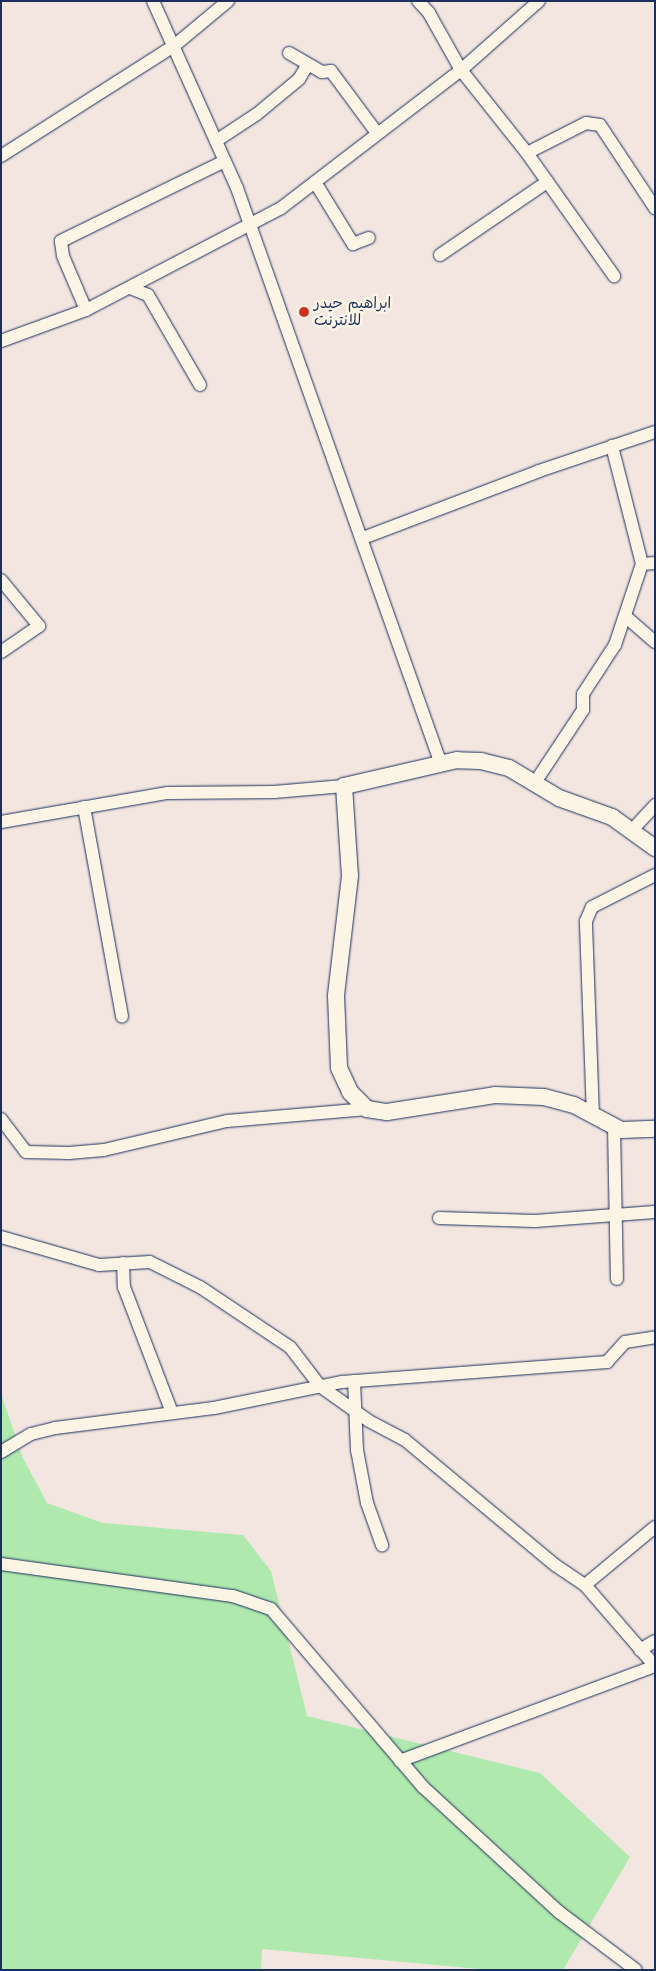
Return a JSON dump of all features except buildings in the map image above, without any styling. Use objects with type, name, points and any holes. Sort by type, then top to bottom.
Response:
[{"type":"street","points":[[153,1],[175,45],[249,222],[441,764]]},
{"type":"street","points":[[1,156],[175,45],[228,1]]},
{"type":"street","points":[[418,1],[429,13],[461,70],[527,153],[614,276]]},
{"type":"street","points":[[1,341],[86,310],[130,288],[249,222],[281,208],[461,70],[539,1]]},
{"type":"street","points":[[289,53],[322,72],[331,70],[377,133]]},
{"type":"street","points":[[216,141],[264,108],[299,79],[308,64]]},
{"type":"street","points":[[527,153],[586,123],[600,125],[655,208]]},
{"type":"street","points":[[86,310],[63,256],[61,241],[225,161]]},
{"type":"street","points":[[315,182],[353,244],[369,238]]},
{"type":"street","points":[[440,255],[548,182]]},
{"type":"street","points":[[130,288],[148,294],[200,385]]},
{"type":"street","points":[[362,538],[655,432]]},
{"type":"street","points":[[534,784],[582,710],[583,694],[615,645],[642,564],[612,446]]},
{"type":"street","points":[[642,564],[655,562]]},
{"type":"street","points":[[1,580],[39,626],[1,652]]},
{"type":"street","points":[[626,616],[655,642]]},
{"type":"street","points":[[1,822],[168,793],[274,792],[344,786],[441,764],[481,761],[508,768],[534,784],[633,829],[655,848]]},
{"type":"street","points":[[344,786],[350,876],[336,996],[339,1068],[350,1092],[368,1109]]},
{"type":"street","points":[[633,829],[655,805]]},
{"type":"street","points":[[84,807],[122,1017]]},
{"type":"street","points":[[593,1116],[586,921],[592,907],[655,875]]},
{"type":"street","points":[[1,1119],[26,1152],[69,1153],[104,1150],[227,1121],[368,1109],[387,1112],[495,1095],[544,1097],[574,1105],[614,1127],[639,1132],[655,1130]]},
{"type":"street","points":[[614,1127],[617,1279]]},
{"type":"street","points":[[439,1218],[535,1221],[655,1212]]},
{"type":"street","points":[[1,1237],[99,1265],[150,1262],[200,1287],[290,1347],[320,1386],[358,1414],[405,1440],[555,1565],[585,1585],[655,1666],[400,1761]]},
{"type":"street","points":[[123,1263],[124,1287],[172,1413]]},
{"type":"street","points":[[1,1452],[31,1434],[55,1428],[172,1413],[320,1386],[354,1381],[607,1362],[626,1342],[655,1337]]},
{"type":"street","points":[[354,1381],[358,1414],[357,1450],[367,1502],[382,1545]]},
{"type":"street","points":[[585,1585],[655,1526]]},
{"type":"street","points":[[1,1564],[232,1596],[271,1609],[400,1761],[559,1912],[636,1970]]},
{"type":"street","points":[[640,1650],[655,1641]]},
{"type":"green space","points":[[1,1394],[23,1458],[47,1503],[103,1523],[243,1535],[271,1571],[307,1716],[540,1773],[630,1857],[563,1970],[490,1970],[262,1949],[261,1970],[1,1970]]},
{"type":"place","name":"ابراهيم حيدر للانترنت","points":[[304,312]]}]
